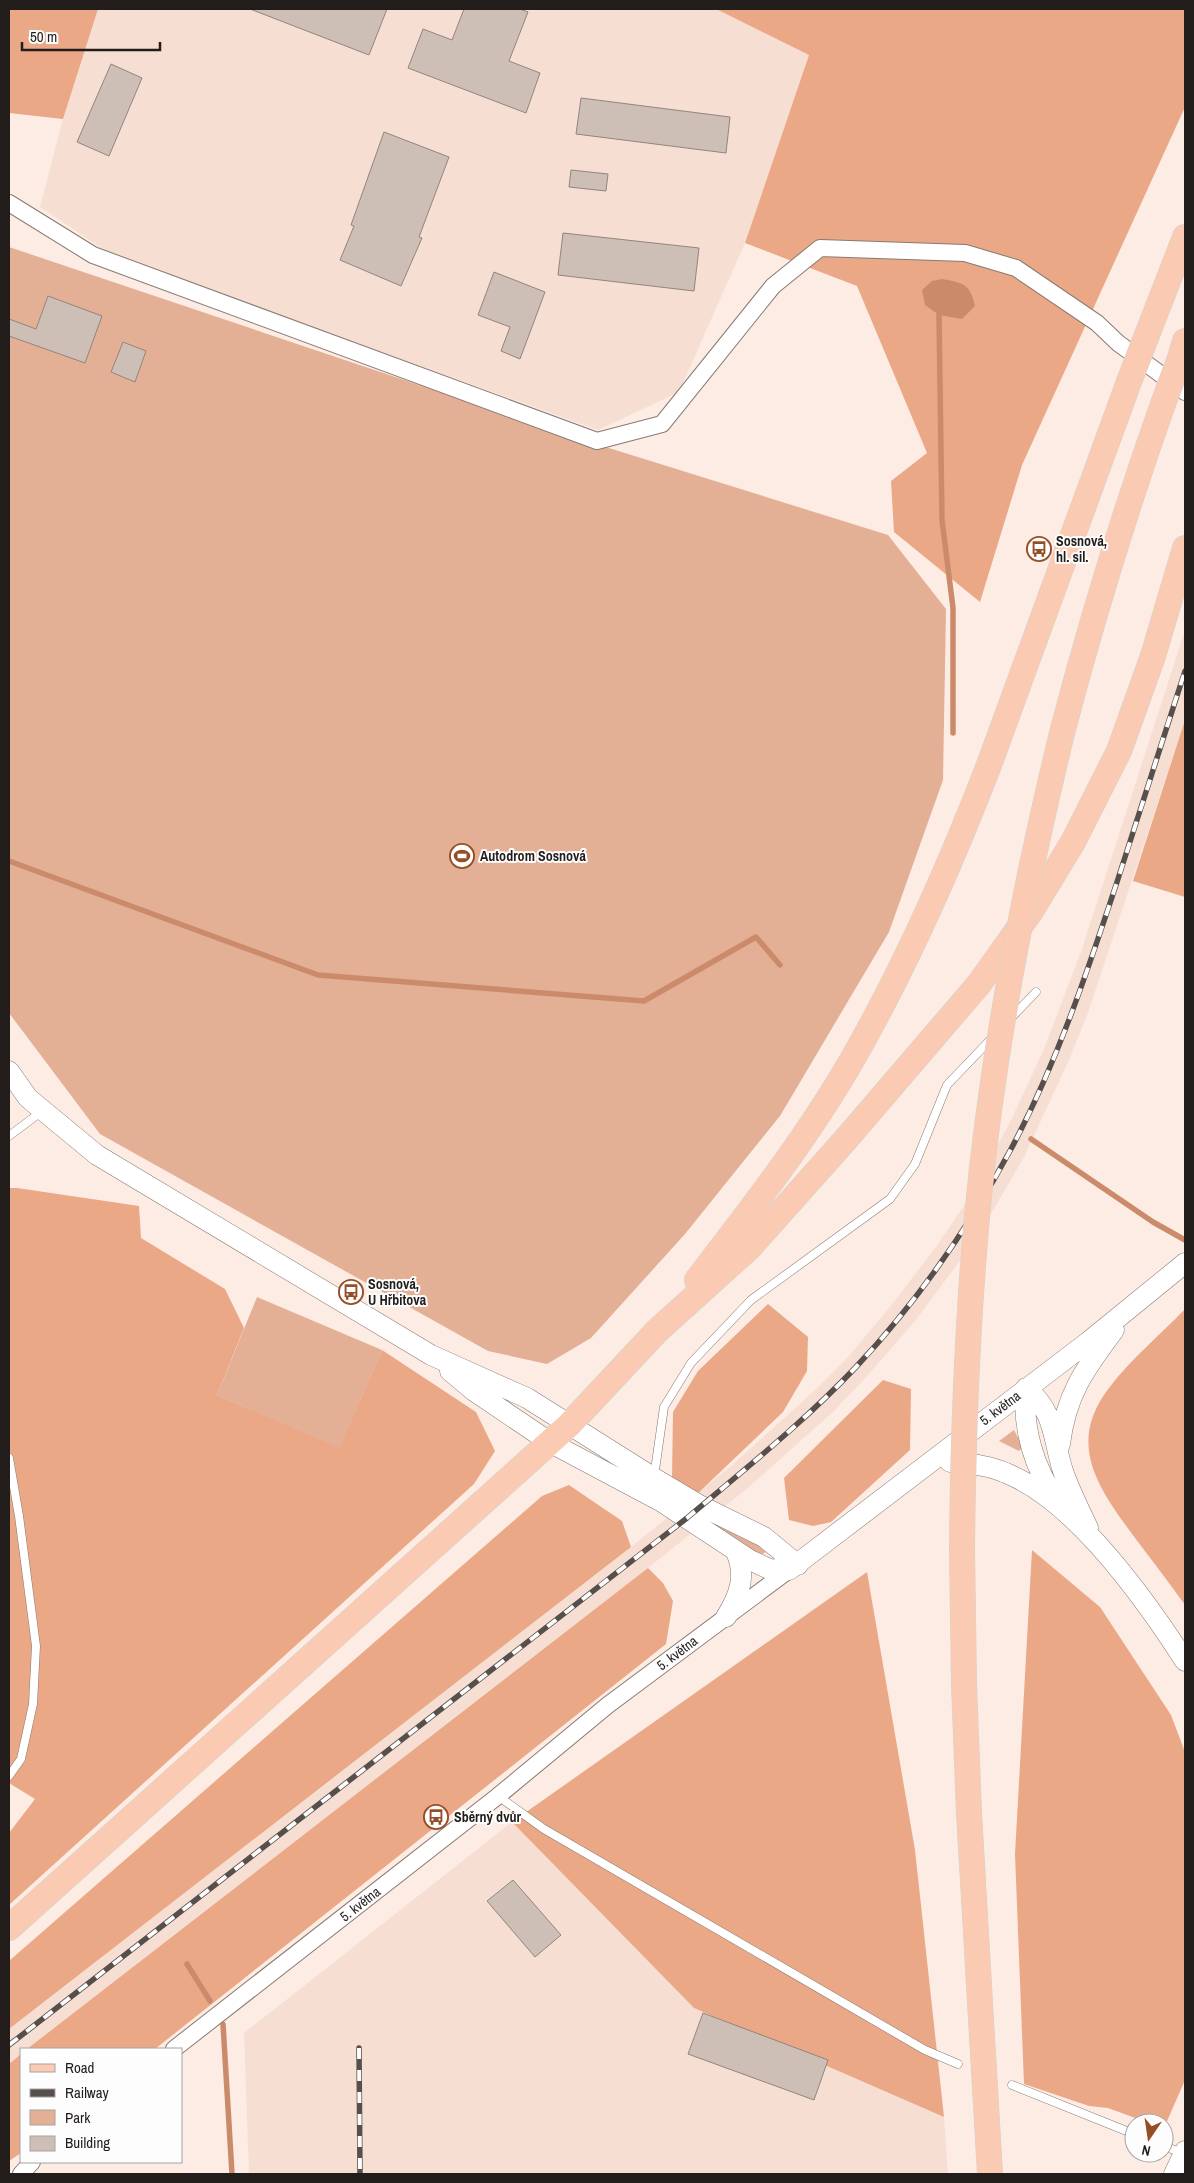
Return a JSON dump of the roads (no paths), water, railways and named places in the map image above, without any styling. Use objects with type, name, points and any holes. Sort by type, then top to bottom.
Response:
[{"type":"main road","points":[[658,1332],[776,1178],[852,1060],[899,972],[965,827],[1130,379],[1185,237]]},
{"type":"main road","points":[[990,2174],[969,1813],[964,1684],[962,1550],[964,1416],[977,1216],[1003,1016],[1035,842],[1085,644],[1111,556],[1183,348]]},
{"type":"main road","points":[[9,1928],[551,1442],[658,1332],[750,1247],[847,1138],[979,984],[1032,911],[1073,842],[1119,751],[1162,629],[1185,548]]},
{"type":"street","points":[[9,203],[93,255],[597,441],[662,424],[773,286],[820,248],[965,253],[1016,268],[1097,323],[1118,343],[1185,392]]},
{"type":"street","points":[[9,1071],[28,1098],[97,1155],[431,1355],[526,1398],[701,1506],[764,1537],[794,1567]]},
{"type":"street","name":"5. května","points":[[175,2048],[498,1796],[608,1705],[794,1567],[1128,1310],[1185,1263]]},
{"type":"street","points":[[1059,1454],[1066,1413],[1076,1384],[1128,1310]]},
{"type":"street","points":[[431,1355],[474,1391],[551,1442],[662,1502],[735,1550],[769,1569],[794,1567]]},
{"type":"street","points":[[1026,1388],[1039,1400],[1049,1414],[1059,1454],[1074,1499],[1095,1540]]},
{"type":"street","points":[[1026,1388],[1024,1412],[1029,1440],[1045,1481],[1064,1511]]},
{"type":"street","points":[[928,1463],[970,1463],[998,1470],[1034,1489],[1064,1511],[1095,1540],[1158,1621],[1185,1661]]},
{"type":"street","points":[[726,1617],[737,1598],[742,1578],[740,1562],[735,1550]]},
{"type":"street","points":[[1174,2174],[1185,2152]]},
{"type":"street","points":[[20,2174],[31,2163]]},
{"type":"lane","points":[[654,1478],[664,1407],[691,1363],[751,1300],[890,1199],[915,1164],[947,1085],[1036,992]]},
{"type":"lane","points":[[9,1136],[43,1110]]},
{"type":"lane","points":[[9,1458],[19,1516],[36,1646],[33,1704],[21,1759],[9,1776]]},
{"type":"lane","points":[[498,1796],[544,1828],[917,2045],[958,2064]]},
{"type":"lane","points":[[1012,2085],[1124,2130]]},
{"type":"waterway","points":[[939,315],[942,520],[953,608],[953,733]]},
{"type":"waterway","points":[[9,861],[318,975],[644,1001],[756,937],[780,965]]},
{"type":"waterway","points":[[1031,1139],[1153,1222],[1185,1240]]},
{"type":"waterway","points":[[187,1964],[210,2001]]},
{"type":"waterway","points":[[223,2024],[232,2174]]},
{"type":"railway","points":[[9,2045],[687,1518],[816,1407],[878,1342],[921,1290],[978,1207],[1011,1149],[1042,1085],[1070,1018],[1094,950],[1185,671]]},
{"type":"railway","points":[[359,2048],[360,2174]]},
{"type":"place","name":"Sosnová, hl. sil.","points":[[1039,549]]},
{"type":"place","name":"Autodrom Sosnová","points":[[462,856]]},
{"type":"place","name":"Sosnová, U Hřbitova","points":[[351,1292]]},
{"type":"place","name":"Sběrný dvůr","points":[[436,1817]]}]
